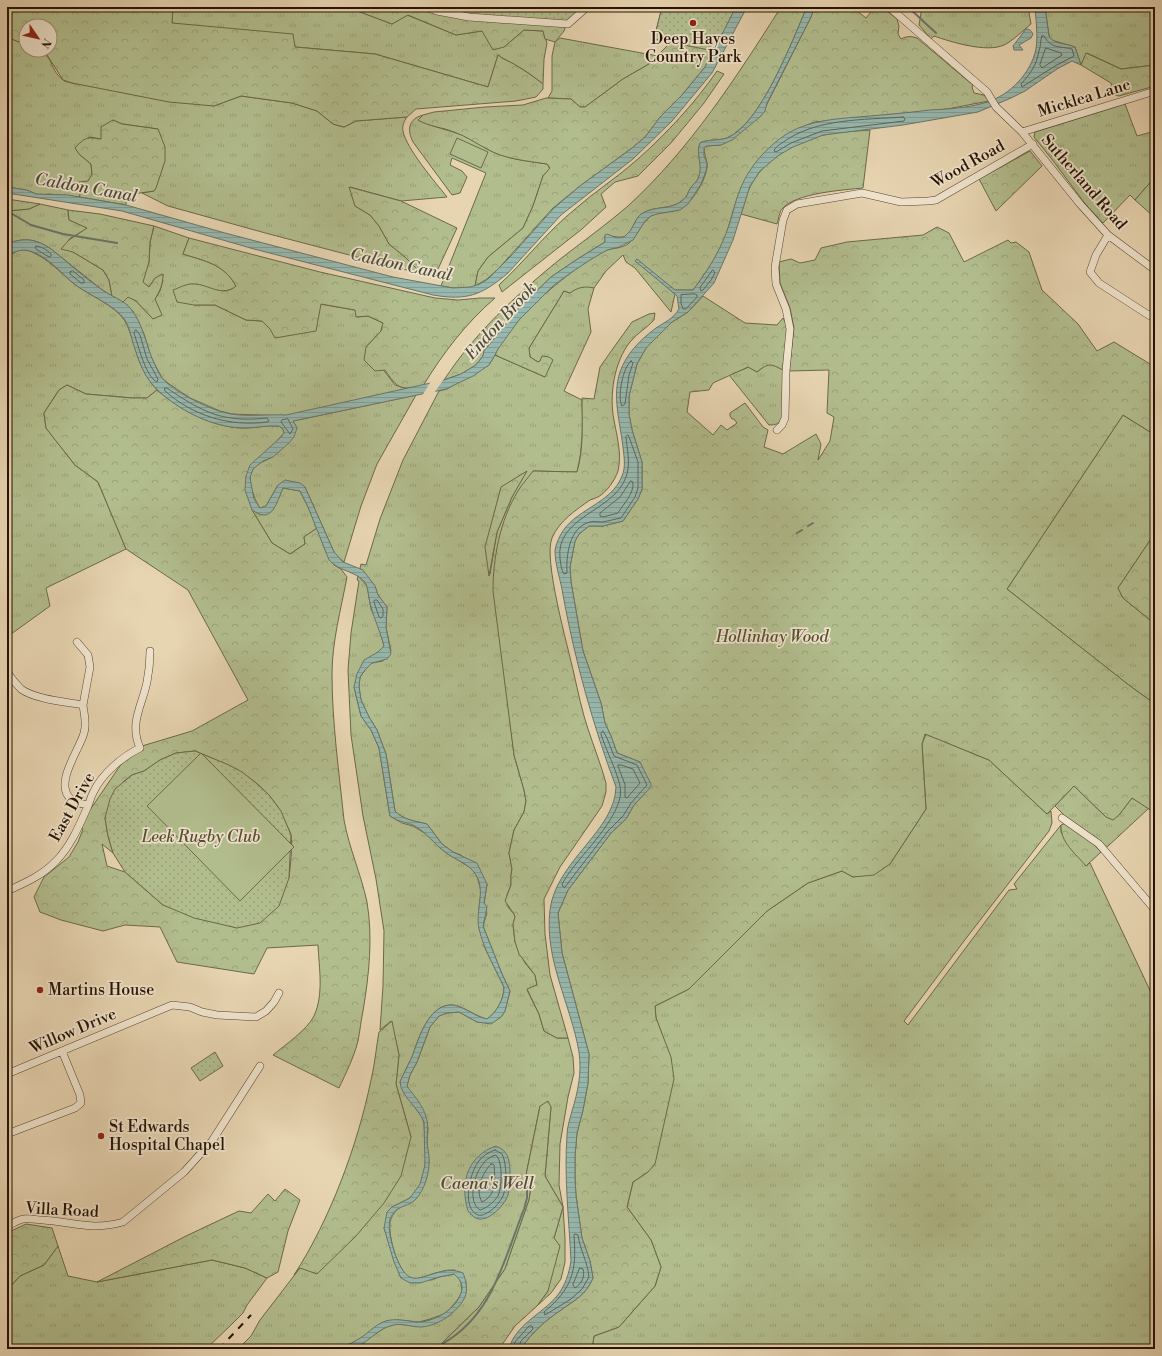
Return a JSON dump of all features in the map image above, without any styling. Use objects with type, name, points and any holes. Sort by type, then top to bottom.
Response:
[{"type":"street","points":[[425,7],[437,11],[469,17],[568,24],[587,7]]},
{"type":"street","name":"Sutherland Road","points":[[888,7],[981,86],[990,95],[996,107],[1022,132],[1080,204],[1108,234],[1155,270]]},
{"type":"street","points":[[1151,7],[1155,12]]},
{"type":"street","name":"Micklea Lane","points":[[1022,132],[1155,91]]},
{"type":"street","name":"Wood Road","points":[[777,430],[782,425],[785,418],[786,371],[790,329],[786,309],[776,284],[775,267],[783,220],[787,210],[797,204],[862,193],[901,202],[928,202],[936,200],[1032,144]]},
{"type":"street","points":[[1108,234],[1096,255],[1090,272],[1093,277],[1099,283],[1150,316],[1155,310]]},
{"type":"street","points":[[77,642],[88,655],[90,667],[83,704],[86,722],[85,731],[73,755],[65,778],[65,791],[71,800],[88,806]]},
{"type":"street","name":"East Drive","points":[[7,891],[38,877],[56,861],[69,844],[94,791],[101,780],[128,754],[140,748],[136,740],[135,723],[147,683],[150,664],[150,651]]},
{"type":"street","points":[[7,672],[13,681],[28,692],[58,701],[83,704]]},
{"type":"street","points":[[1062,818],[1099,844],[1155,910]]},
{"type":"street","name":"Willow Drive","points":[[7,1074],[172,1005],[190,1007],[202,1012],[217,1015],[256,1016],[266,1011],[274,1002],[279,993]]},
{"type":"street","points":[[7,1134],[70,1110],[81,1104],[80,1095],[62,1051]]},
{"type":"street","name":"Villa Road","points":[[7,1226],[24,1219],[56,1221],[81,1226],[97,1227],[112,1226],[123,1222],[184,1172],[212,1141],[260,1066]]},
{"type":"green space","points":[[7,7],[173,7],[172,23],[293,34],[295,47],[375,54],[488,87],[498,55],[540,81],[543,84],[543,89],[536,97],[516,101],[416,109],[407,117],[356,121],[344,127],[333,124],[317,111],[292,103],[241,96],[214,106],[169,102],[63,80],[49,58],[58,58],[58,18],[18,18],[18,42],[7,37]]},
{"type":"green space","points":[[173,7],[347,7],[392,24],[407,15],[456,35],[482,31],[504,47],[524,30],[543,31],[547,43],[544,59],[543,84],[526,71],[498,55],[488,87],[375,54],[295,47],[172,23]]},
{"type":"green space","points":[[347,7],[585,7],[567,23],[564,31],[555,42],[545,39],[543,31],[524,30],[504,47],[493,50],[482,31],[456,35],[408,15],[392,24]]},
{"type":"green space","points":[[429,7],[585,7],[567,23],[470,15]]},
{"type":"green space","points":[[662,7],[736,7],[705,67],[682,95],[661,116],[645,137],[553,208],[499,268],[487,279],[475,286],[478,271],[488,257],[523,228],[533,206],[543,176],[550,168],[547,164],[501,155],[450,130],[418,120],[423,115],[434,112],[523,105],[546,98],[571,99],[580,107],[585,107],[623,79],[649,64],[670,43],[654,39]]},
{"type":"green space","name":"Deep Hayes Country Park","points":[[662,7],[736,7],[714,51],[654,39]]},
{"type":"green space","points":[[781,7],[807,7],[784,60],[763,99],[752,116],[740,130],[727,138],[700,143],[700,174],[687,196],[679,203],[669,207],[653,209],[641,214],[630,231],[624,237],[605,236],[605,242],[551,277],[519,308],[484,351],[483,356],[476,365],[461,374],[444,380],[482,331],[512,301],[559,260],[628,206],[672,161],[711,112]]},
{"type":"green space","points":[[814,7],[852,7],[866,18],[875,7],[882,7],[897,19],[899,26],[898,34],[901,39],[905,37],[917,38],[973,85],[972,87],[974,93],[984,95],[989,101],[947,109],[815,122],[789,133],[771,148],[746,178],[723,242],[703,277],[693,290],[675,290],[637,260],[636,261],[675,294],[671,312],[635,268],[626,262],[623,255],[606,271],[594,288],[588,287],[576,289],[570,293],[564,291],[529,348],[530,357],[538,362],[542,356],[549,357],[553,360],[545,377],[495,355],[501,343],[523,315],[566,277],[603,252],[628,244],[634,238],[644,222],[651,216],[657,213],[678,210],[688,203],[702,183],[707,169],[704,148],[706,146],[721,145],[766,107],[811,17]]},
{"type":"green space","points":[[922,7],[1028,7],[1031,24],[1014,39],[1004,45],[988,48],[969,46],[934,36],[931,39],[919,25]]},
{"type":"green space","points":[[1045,7],[1148,7],[1155,15],[1155,65],[1121,69],[1087,53],[1081,65],[1075,47],[1051,40],[1049,36]]},
{"type":"green space","points":[[7,37],[18,42],[18,58],[48,58],[58,75],[64,81],[72,83],[214,106],[241,96],[292,103],[317,111],[333,124],[344,127],[356,121],[407,117],[404,122],[403,131],[409,146],[447,197],[401,201],[350,187],[355,206],[370,215],[379,226],[389,244],[422,274],[168,206],[142,193],[154,191],[159,178],[158,129],[122,124],[113,120],[102,139],[89,137],[79,154],[91,164],[92,175],[79,197],[49,194],[42,195],[26,190],[7,187]]},
{"type":"green space","points":[[560,38],[658,56],[649,64],[623,79],[585,107],[580,107],[571,99],[548,98],[552,91],[552,56],[555,42]]},
{"type":"green space","points":[[1086,53],[1121,69],[1155,65],[1155,86],[1119,96],[1114,95],[1111,83],[1081,65]]},
{"type":"green space","points":[[717,71],[724,74],[704,103],[671,143],[638,176],[615,182],[601,194],[606,207],[582,229],[502,292],[499,285],[564,219],[649,149],[690,106]]},
{"type":"green space","points":[[1125,104],[1137,136],[1155,131],[1155,177],[1135,200],[1130,195],[1103,223],[1086,205],[1034,137],[1035,132]]},
{"type":"green space","points":[[423,115],[418,120],[462,135],[501,155],[547,164],[550,169],[543,176],[533,206],[523,228],[488,257],[478,271],[475,286],[458,288],[441,286],[486,173],[452,158],[450,165],[462,171],[467,177],[460,193],[452,195],[411,138],[410,126],[412,122],[414,119]]},
{"type":"green space","points":[[113,120],[122,124],[158,129],[165,147],[165,161],[154,191],[126,195],[126,205],[79,197],[82,189],[79,182],[88,181],[92,174],[91,164],[79,154],[75,148],[86,139],[101,139],[101,127]]},
{"type":"green space","points":[[870,130],[863,188],[820,193],[797,199],[782,209],[777,224],[741,214],[748,192],[754,180],[767,165],[785,151],[795,145],[815,137],[835,133]]},
{"type":"green space","points":[[457,138],[488,152],[481,168],[450,154]]},
{"type":"green space","points":[[1030,151],[1042,166],[996,211],[979,179]]},
{"type":"green space","points":[[1155,177],[1155,214],[1153,216],[1135,200]]},
{"type":"green space","points":[[349,187],[401,201],[457,228],[438,269],[422,274],[389,244],[379,226],[370,215],[355,206]]},
{"type":"green space","points":[[7,199],[40,204],[29,209],[7,211]]},
{"type":"green space","points":[[40,204],[68,210],[69,220],[88,228],[69,239],[73,252],[103,270],[109,280],[112,296],[51,249],[40,243],[30,240],[19,240],[7,244],[7,211],[29,209]]},
{"type":"green space","points":[[68,210],[100,214],[154,226],[150,242],[149,262],[143,282],[149,287],[155,278],[163,274],[161,287],[155,299],[162,315],[153,319],[136,301],[128,297],[123,302],[112,296],[109,280],[103,270],[73,252],[61,249],[69,240],[87,228],[69,220]]},
{"type":"green space","points":[[154,226],[189,238],[183,254],[206,261],[220,268],[236,286],[232,289],[221,291],[195,284],[194,305],[215,305],[246,320],[262,321],[270,329],[320,304],[355,310],[357,317],[368,316],[383,323],[381,331],[366,347],[395,385],[407,389],[286,416],[232,414],[220,411],[190,398],[162,378],[151,357],[144,334],[133,311],[123,302],[128,296],[136,301],[153,319],[155,299],[160,291],[163,280],[155,278],[149,287],[142,282],[149,262],[150,242]]},
{"type":"green space","name":"Hollinhay Wood","points":[[937,227],[949,233],[964,262],[1008,240],[1011,243],[1016,242],[1029,252],[1042,290],[1078,324],[1097,351],[1114,342],[1155,367],[1155,435],[1123,415],[1007,589],[1155,704],[1155,813],[1132,798],[1119,815],[1113,820],[1106,817],[1074,786],[1047,814],[989,760],[925,734],[922,744],[926,809],[890,864],[874,875],[853,877],[842,871],[808,883],[767,911],[689,989],[655,1006],[656,1018],[671,1057],[674,1079],[655,1164],[648,1172],[633,1182],[627,1207],[651,1240],[661,1267],[655,1286],[619,1327],[594,1336],[592,1349],[521,1349],[534,1332],[544,1323],[576,1300],[587,1289],[593,1278],[590,1261],[582,1238],[575,1178],[577,1133],[588,1083],[589,1054],[562,953],[558,913],[568,890],[611,833],[626,819],[634,805],[650,787],[640,762],[617,753],[605,723],[601,703],[583,651],[571,582],[570,567],[575,541],[579,534],[589,526],[603,526],[623,521],[638,499],[642,489],[642,462],[632,430],[629,414],[629,396],[637,364],[646,348],[672,322],[688,312],[703,296],[745,323],[777,325],[783,318],[788,328],[783,370],[776,366],[767,365],[757,372],[748,367],[713,383],[709,390],[690,392],[687,412],[713,435],[721,425],[727,430],[737,423],[734,419],[732,419],[730,413],[745,403],[763,427],[768,430],[764,447],[783,454],[816,434],[821,444],[818,460],[830,441],[834,417],[827,413],[829,370],[789,371],[794,328],[790,308],[780,283],[779,262],[791,259],[800,263],[815,260],[821,248],[847,242],[923,235]]},
{"type":"green space","points":[[189,238],[320,272],[435,298],[458,300],[495,298],[474,318],[456,339],[423,386],[404,388],[400,387],[393,381],[385,370],[375,371],[364,360],[366,347],[381,331],[383,323],[368,316],[356,317],[355,310],[321,304],[316,331],[275,338],[270,329],[262,321],[246,320],[215,305],[194,305],[177,302],[173,290],[186,285],[199,285],[221,291],[226,291],[236,286],[220,268],[206,261],[183,254]]},
{"type":"green space","points":[[19,250],[30,251],[45,259],[73,283],[121,315],[128,326],[142,368],[157,390],[147,398],[132,398],[86,394],[67,385],[59,390],[44,413],[46,428],[75,465],[98,482],[126,549],[46,588],[50,606],[7,637],[7,257]]},
{"type":"green space","points":[[588,286],[594,288],[588,309],[591,332],[564,391],[582,400],[582,436],[579,463],[577,472],[533,471],[507,694],[514,755],[526,801],[524,812],[514,830],[509,853],[512,869],[511,885],[507,895],[508,907],[515,917],[513,925],[515,942],[525,963],[535,975],[537,985],[527,990],[539,1014],[544,1031],[557,1038],[568,1038],[573,1057],[574,1073],[568,1097],[560,1144],[559,1185],[563,1207],[545,1176],[551,1107],[540,1106],[526,1175],[532,1180],[529,1200],[505,1269],[479,1307],[436,1349],[351,1349],[386,1327],[395,1324],[407,1325],[449,1316],[465,1296],[466,1281],[455,1270],[444,1271],[421,1278],[410,1278],[401,1268],[394,1251],[390,1233],[391,1219],[397,1210],[414,1201],[429,1163],[427,1142],[428,1128],[407,1086],[410,1075],[417,1062],[430,1027],[439,1016],[447,1013],[459,1012],[477,1022],[491,1023],[501,1017],[505,1011],[510,991],[483,926],[487,913],[484,904],[487,884],[461,855],[453,852],[442,844],[427,824],[405,818],[395,811],[386,754],[377,730],[361,700],[359,687],[360,677],[365,670],[372,663],[383,661],[391,651],[386,627],[387,607],[378,595],[375,586],[360,568],[361,564],[366,565],[380,519],[403,460],[439,391],[447,389],[489,365],[495,355],[545,377],[540,361],[538,362],[530,357],[529,348],[564,291],[570,293],[576,288]],"holes":[[[526,472],[512,497],[497,532],[490,574],[486,547],[501,488]]]},
{"type":"green space","points":[[655,313],[654,320],[630,342],[625,350],[620,359],[614,380],[612,400],[619,446],[619,465],[617,474],[613,482],[604,492],[598,497],[590,500],[563,521],[552,538],[550,549],[553,583],[557,604],[580,702],[606,783],[606,792],[602,806],[560,867],[544,899],[545,934],[550,975],[568,1038],[557,1038],[544,1031],[539,1014],[527,989],[537,985],[535,975],[519,954],[515,942],[513,924],[515,917],[505,901],[511,885],[512,869],[509,853],[514,830],[524,812],[526,801],[514,755],[493,591],[494,566],[506,514],[520,488],[533,471],[577,472],[582,445],[582,398],[594,399],[600,367],[632,322],[649,314]]},
{"type":"green space","points":[[772,364],[783,370],[783,404],[782,417],[780,421],[776,424],[769,425],[729,375],[749,367],[757,372],[766,365]]},
{"type":"green space","points":[[67,385],[86,394],[147,398],[157,390],[186,411],[221,425],[244,428],[279,426],[283,429],[284,433],[246,476],[252,510],[272,543],[290,554],[305,544],[304,537],[317,528],[326,552],[334,565],[341,569],[347,577],[337,626],[332,662],[333,710],[344,820],[367,902],[370,929],[370,956],[358,1041],[339,1088],[273,1055],[301,1032],[314,1016],[320,990],[318,945],[267,948],[254,974],[177,962],[160,927],[125,925],[103,931],[61,920],[40,912],[34,897],[44,877],[69,857],[78,842],[83,829],[79,826],[128,754],[142,746],[192,731],[248,700],[188,590],[126,549],[98,482],[75,465],[46,428],[44,413],[59,390]],"holes":[[[195,751],[235,769],[259,785],[278,807],[291,835],[292,851],[289,878],[237,928],[163,905],[125,872],[107,866],[102,844],[113,853],[105,818],[124,781],[132,775],[144,771],[160,760],[176,753]]]},
{"type":"green space","points":[[416,395],[377,464],[361,506],[344,562],[334,552],[305,487],[278,485],[266,506],[260,508],[255,499],[252,488],[250,478],[251,473],[255,467],[272,457],[285,444],[297,428],[293,421]]},
{"type":"green space","points":[[1123,415],[1155,435],[1155,533],[1118,588],[1123,598],[1155,624],[1155,704],[1007,589]]},
{"type":"green space","points":[[527,471],[512,497],[497,532],[489,576],[485,547],[501,487]]},
{"type":"green space","points":[[283,488],[300,491],[317,528],[304,537],[305,544],[290,554],[272,543],[252,510],[261,515],[273,510]]},
{"type":"green space","points":[[1155,533],[1155,624],[1123,598],[1118,588]]},
{"type":"green space","points":[[358,576],[367,586],[371,609],[378,624],[384,646],[374,655],[354,687],[361,716],[371,730],[379,748],[390,816],[402,823],[413,826],[426,834],[445,852],[471,868],[477,876],[481,891],[479,908],[484,946],[504,987],[503,996],[499,1005],[494,1013],[487,1019],[454,1005],[442,1007],[436,1011],[425,1025],[400,1082],[405,1094],[422,1117],[424,1123],[426,1152],[424,1172],[422,1181],[411,1197],[392,1207],[384,1228],[401,1278],[432,1280],[454,1274],[459,1278],[462,1292],[450,1309],[444,1314],[419,1322],[398,1320],[386,1321],[355,1342],[335,1349],[238,1349],[251,1336],[260,1320],[300,1268],[411,1137],[396,1084],[399,1055],[391,1021],[380,1030],[383,986],[384,931],[376,879],[363,816],[351,735],[348,670],[351,633],[359,581],[357,580]]},
{"type":"green space","points":[[926,734],[989,760],[1047,814],[1051,811],[1052,823],[1049,831],[904,1021],[908,1025],[1009,890],[1017,889],[1014,884],[1061,825],[1061,832],[1086,865],[1090,863],[1155,1001],[1155,1349],[592,1349],[594,1336],[619,1327],[655,1286],[661,1267],[651,1240],[627,1207],[633,1182],[648,1172],[663,1037],[656,1018],[655,1006],[689,989],[767,911],[808,883],[842,871],[853,877],[890,864],[926,809],[922,744]]},
{"type":"green space","name":"Leek Rugby Club","points":[[195,751],[229,765],[242,772],[255,782],[269,795],[281,811],[291,835],[289,878],[279,906],[260,923],[237,928],[194,918],[163,905],[125,872],[113,853],[105,818],[110,799],[115,789],[132,775],[144,771],[160,760],[176,753]]},
{"type":"green space","points":[[201,753],[294,847],[240,901],[147,806]]},
{"type":"green space","points":[[1074,786],[1106,817],[1119,815],[1132,798],[1149,808],[1106,848],[1069,820],[1055,806]]},
{"type":"green space","points":[[1066,823],[1089,839],[1101,852],[1086,866],[1069,847],[1063,837],[1061,825]]},
{"type":"green space","points":[[392,1021],[399,1055],[396,1084],[411,1137],[401,1176],[384,1203],[356,1236],[317,1274],[300,1268],[294,1275],[331,1206],[341,1181],[359,1130],[374,1068],[379,1032]]},
{"type":"green space","points":[[215,1052],[223,1066],[200,1081],[191,1068]]},
{"type":"green space","points":[[548,1101],[551,1107],[545,1176],[563,1207],[554,1238],[560,1246],[548,1291],[537,1306],[515,1326],[499,1349],[436,1349],[479,1307],[505,1269],[529,1200],[532,1180],[526,1175],[540,1106]]},
{"type":"green space","points":[[285,1189],[300,1200],[288,1231],[278,1272],[267,1278],[245,1268],[212,1260],[97,1282],[186,1236],[239,1211],[251,1213],[268,1194],[275,1201]]},
{"type":"green space","points":[[563,1207],[565,1262],[561,1279],[551,1293],[537,1306],[548,1291],[554,1238]]},
{"type":"green space","points":[[26,1224],[52,1228],[58,1246],[44,1265],[20,1276],[7,1290],[7,1233]]},
{"type":"green space","points":[[58,1246],[68,1276],[97,1282],[212,1260],[245,1268],[267,1278],[247,1305],[243,1313],[206,1349],[7,1349],[7,1290],[20,1276],[44,1265]]},
{"type":"water","points":[[736,7],[747,7],[712,73],[672,121],[633,159],[561,215],[499,281],[474,294],[455,297],[433,295],[254,249],[122,211],[7,193],[7,187],[27,190],[36,194],[68,195],[126,205],[225,233],[393,277],[453,288],[470,287],[480,284],[488,279],[554,208],[580,186],[645,137],[661,116],[682,95],[705,67]]},
{"type":"water","points":[[807,7],[814,7],[811,17],[767,103],[765,111],[732,140],[721,145],[706,146],[704,148],[704,156],[707,163],[706,171],[701,184],[688,204],[680,210],[651,216],[645,221],[633,240],[619,247],[607,250],[554,285],[519,320],[498,349],[489,365],[473,376],[446,389],[293,421],[297,428],[294,437],[289,443],[273,457],[263,461],[253,469],[250,478],[254,499],[260,508],[266,506],[278,485],[285,480],[300,483],[305,487],[334,552],[343,562],[363,570],[375,586],[378,595],[387,607],[386,627],[391,654],[387,659],[372,663],[365,670],[360,677],[359,687],[361,700],[377,730],[386,754],[395,811],[405,818],[427,824],[442,844],[453,852],[477,863],[487,884],[484,903],[487,907],[483,926],[510,991],[505,1011],[501,1017],[491,1024],[477,1022],[459,1012],[447,1013],[439,1016],[430,1027],[417,1062],[410,1075],[407,1086],[421,1105],[427,1120],[429,1168],[426,1182],[416,1199],[395,1211],[390,1219],[389,1225],[391,1242],[401,1268],[410,1277],[420,1278],[448,1271],[463,1273],[466,1285],[465,1297],[462,1303],[452,1313],[434,1324],[421,1327],[394,1325],[380,1331],[361,1345],[349,1349],[335,1349],[353,1342],[386,1321],[398,1320],[417,1322],[431,1320],[438,1317],[444,1314],[455,1304],[461,1293],[461,1282],[454,1274],[420,1283],[410,1283],[401,1278],[394,1262],[384,1228],[387,1212],[392,1207],[410,1198],[420,1184],[425,1165],[424,1122],[422,1117],[403,1093],[400,1082],[425,1025],[436,1011],[442,1007],[450,1005],[459,1006],[487,1019],[497,1009],[503,996],[504,987],[487,952],[479,929],[479,881],[470,867],[449,855],[415,826],[396,820],[390,816],[379,748],[371,730],[361,716],[354,687],[357,674],[364,660],[378,652],[384,646],[372,610],[368,589],[364,581],[356,575],[337,567],[329,560],[300,491],[283,488],[274,509],[268,514],[264,515],[252,510],[245,490],[246,476],[250,465],[281,437],[284,433],[283,429],[279,426],[245,428],[224,426],[194,415],[175,404],[154,386],[145,374],[128,325],[121,315],[73,283],[39,255],[22,250],[16,251],[7,256],[7,244],[19,240],[30,240],[46,246],[105,292],[125,303],[131,309],[139,322],[152,358],[162,378],[176,390],[204,405],[223,412],[245,415],[286,415],[444,380],[461,374],[476,365],[483,356],[484,351],[519,308],[551,277],[605,242],[605,235],[607,234],[617,238],[624,237],[630,231],[641,214],[653,209],[669,207],[679,203],[687,196],[700,174],[698,152],[700,143],[727,138],[740,130],[752,116],[774,80]]},
{"type":"water","points":[[1035,7],[1045,7],[1049,36],[1054,41],[1075,47],[1081,65],[1072,61],[1057,69],[1025,91],[978,112],[903,125],[823,135],[793,147],[779,155],[760,171],[750,186],[733,240],[714,283],[688,312],[672,322],[646,348],[637,364],[629,396],[629,414],[632,430],[642,462],[642,489],[638,499],[623,521],[603,526],[589,526],[579,534],[575,541],[570,567],[571,582],[583,651],[601,703],[605,723],[617,753],[640,762],[651,784],[651,787],[634,805],[626,819],[611,833],[568,890],[558,913],[562,953],[589,1054],[588,1083],[577,1133],[575,1178],[582,1238],[590,1261],[593,1278],[587,1289],[576,1300],[544,1323],[534,1332],[521,1349],[509,1349],[512,1341],[523,1326],[551,1302],[560,1292],[566,1280],[571,1261],[566,1182],[566,1151],[568,1129],[579,1082],[580,1059],[575,1034],[554,964],[549,928],[550,910],[555,892],[563,876],[606,818],[613,803],[616,787],[592,716],[579,668],[557,567],[555,551],[558,539],[566,527],[582,513],[610,494],[617,486],[624,469],[623,447],[617,409],[617,390],[620,372],[630,353],[640,342],[656,328],[671,318],[679,309],[677,296],[635,261],[637,259],[675,290],[693,290],[711,264],[722,243],[739,193],[749,172],[759,158],[771,146],[793,130],[830,120],[966,107],[996,99],[1004,94],[1018,82],[1033,58],[1037,38]]},
{"type":"water","points":[[1026,29],[1030,30],[1033,34],[1031,38],[1019,45],[1023,50],[1014,50],[1013,46]]},
{"type":"water","name":"Caena's Well","points":[[496,1146],[503,1150],[507,1155],[510,1166],[510,1186],[508,1195],[506,1200],[493,1214],[487,1218],[477,1218],[467,1209],[465,1197],[466,1179],[473,1162],[487,1150]]},
{"type":"pier","points":[[444,379],[434,393],[422,396],[431,381]]},
{"type":"waterway","points":[[908,7],[936,33]]},
{"type":"waterway","points":[[7,213],[9,212],[31,225],[63,234],[117,243]]},
{"type":"waterway","points":[[808,526],[813,523]]},
{"type":"waterway","points":[[797,533],[802,530]]},
{"type":"waterway","points":[[448,1349],[442,1347],[442,1344],[459,1332],[474,1318],[495,1285],[524,1209],[527,1198],[527,1189]]},
{"type":"railway","points":[[219,1349],[251,1315]]},
{"type":"place","name":"Deep Hayes Country Park","points":[[693,23]]},
{"type":"place","name":"Martins House","points":[[40,990]]},
{"type":"place","name":"St Edwards Hospital Chapel","points":[[101,1136]]},
{"type":"water label","name":"Caldon Canal","points":[[86,188]]},
{"type":"water label","name":"Caldon Canal","points":[[401,265]]},
{"type":"water label","name":"Endon Brook","points":[[501,321]]}]
